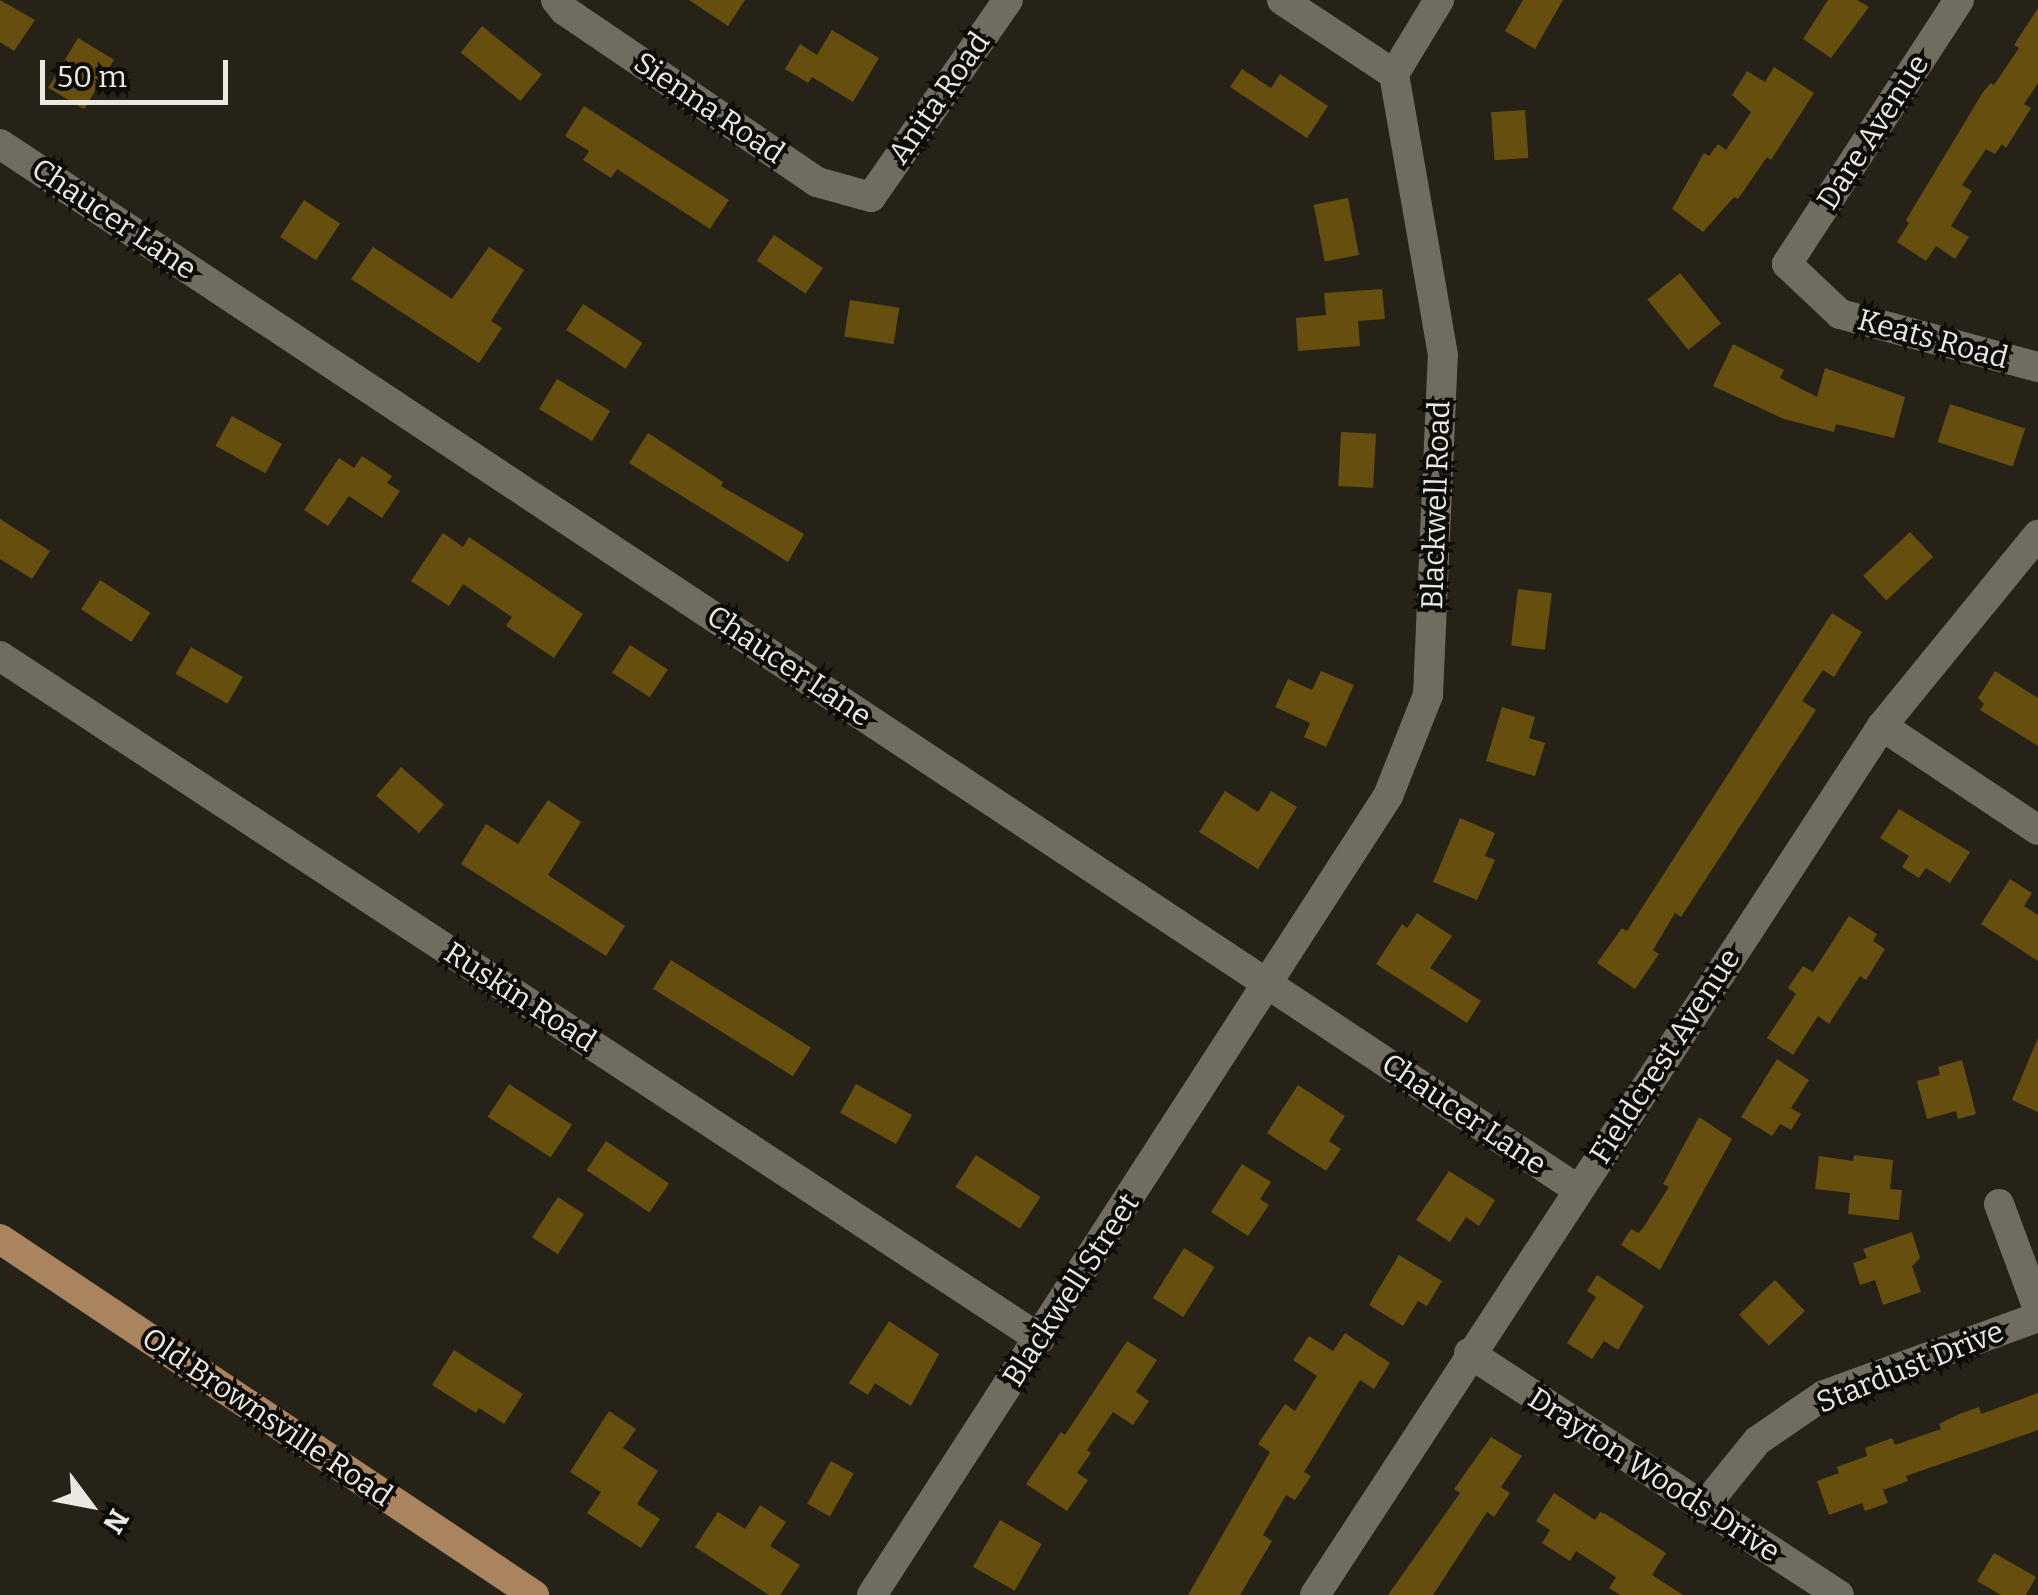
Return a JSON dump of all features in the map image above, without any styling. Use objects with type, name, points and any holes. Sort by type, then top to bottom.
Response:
[{"type":"main road","name":"Old Brownsville Road","points":[[0,1239],[516,1590]]},
{"type":"street","name":"Sienna Road","points":[[556,0],[564,10],[818,182],[871,197]]},
{"type":"street","name":"Anita Road","points":[[871,197],[1008,0]]},
{"type":"street","points":[[1282,0],[1394,74],[1439,0]]},
{"type":"street","name":"Dare Avenue","points":[[1788,264],[1959,0]]},
{"type":"street","name":"Blackwell Road","points":[[1270,985],[1388,796],[1428,695],[1443,355],[1394,74]]},
{"type":"street","name":"Chaucer Lane","points":[[0,144],[1578,1189]]},
{"type":"street","name":"Keats Road","points":[[1788,264],[1840,314],[2038,367]]},
{"type":"street","name":"Fieldcrest Avenue","points":[[1314,1595],[1882,726],[2038,535]]},
{"type":"street","name":"Ruskin Road","points":[[0,656],[1040,1339]]},
{"type":"street","points":[[1882,726],[2038,830]]},
{"type":"street","name":"Blackwell Street","points":[[872,1595],[1270,985]]},
{"type":"street","points":[[2000,1204],[2038,1313]]},
{"type":"street","name":"Stardust Drive","points":[[1703,1508],[1758,1441],[1824,1395],[2038,1313]]},
{"type":"street","name":"Drayton Woods Drive","points":[[1469,1354],[1838,1595]]},
{"type":"building","points":[[0,0],[35,20],[14,51],[0,42]]},
{"type":"building","points":[[689,0],[745,0],[728,26]]},
{"type":"building","points":[[1523,0],[1563,0],[1535,49],[1505,31]]},
{"type":"building","points":[[1828,0],[1857,0],[1869,7],[1831,58],[1803,39]]},
{"type":"building","points":[[2038,8],[2038,83],[2024,104],[2031,108],[2006,148],[2002,144],[1995,154],[1986,149],[1962,185],[1972,191],[1951,226],[1969,237],[1955,259],[1936,246],[1926,261],[1897,242],[1909,223],[1906,220],[1983,92],[1991,83],[1994,85],[2019,48],[2014,45]]},
{"type":"building","points":[[482,26],[542,74],[520,101],[461,52]]},
{"type":"building","points":[[832,30],[879,58],[853,102],[812,77],[808,83],[785,69],[800,44],[817,55]]},
{"type":"building","points":[[78,38],[114,60],[84,109],[48,88]]},
{"type":"building","points":[[1774,67],[1814,93],[1771,160],[1767,157],[1738,199],[1734,197],[1703,232],[1672,209],[1704,153],[1709,156],[1718,144],[1726,150],[1751,112],[1732,95],[1747,71],[1765,82]]},
{"type":"building","points":[[1242,69],[1271,88],[1280,74],[1328,106],[1307,138],[1230,87]]},
{"type":"building","points":[[584,106],[729,200],[710,229],[617,169],[611,178],[583,160],[589,151],[565,136]]},
{"type":"building","points":[[1525,110],[1528,158],[1494,160],[1491,112]]},
{"type":"building","points":[[1348,198],[1359,255],[1325,262],[1314,205]]},
{"type":"building","points":[[304,200],[340,223],[316,260],[280,237]]},
{"type":"building","points":[[774,235],[823,268],[806,294],[757,261]]},
{"type":"building","points":[[373,247],[452,299],[489,247],[524,270],[491,321],[502,328],[479,363],[351,279]]},
{"type":"building","points":[[1680,273],[1721,324],[1688,350],[1647,299]]},
{"type":"building","points":[[1382,289],[1385,319],[1358,321],[1360,346],[1298,351],[1296,318],[1326,315],[1324,293]]},
{"type":"building","points":[[850,300],[899,308],[894,344],[844,337]]},
{"type":"building","points":[[583,304],[643,343],[626,369],[566,330]]},
{"type":"building","points":[[1733,344],[1784,370],[1780,378],[1817,397],[1825,368],[1905,397],[1894,438],[1836,424],[1834,432],[1784,419],[1713,386]]},
{"type":"building","points":[[557,379],[610,411],[592,441],[539,409]]},
{"type":"building","points":[[1950,404],[2025,428],[2013,466],[1938,442]]},
{"type":"building","points":[[232,416],[282,444],[265,473],[216,446]]},
{"type":"building","points":[[1341,432],[1376,434],[1373,488],[1338,486]]},
{"type":"building","points":[[648,433],[723,482],[721,486],[804,534],[788,562],[629,463]]},
{"type":"building","points":[[362,456],[392,476],[387,483],[400,491],[382,518],[349,496],[328,526],[304,510],[339,458],[354,468]]},
{"type":"building","points":[[0,519],[50,551],[32,579],[0,559]]},
{"type":"building","points":[[1910,532],[1933,557],[1886,601],[1863,576]]},
{"type":"building","points":[[443,533],[463,547],[469,537],[583,614],[554,658],[506,626],[512,617],[463,584],[449,606],[411,581]]},
{"type":"building","points":[[100,580],[150,613],[131,642],[81,609]]},
{"type":"building","points":[[1518,589],[1552,593],[1545,650],[1511,646]]},
{"type":"building","points":[[1832,613],[1862,632],[1834,677],[1823,670],[1802,701],[1816,710],[1681,917],[1675,913],[1653,950],[1659,954],[1635,989],[1597,963],[1622,928],[1627,931]]},
{"type":"building","points":[[630,645],[668,670],[650,697],[612,673]]},
{"type":"building","points":[[191,647],[243,677],[227,704],[176,674]]},
{"type":"building","points":[[1321,671],[1354,685],[1326,747],[1304,737],[1310,723],[1275,707],[1288,679],[1312,690]]},
{"type":"building","points":[[1995,671],[2038,698],[2038,746],[1980,710],[1984,704],[1978,698]]},
{"type":"building","points":[[1502,707],[1535,717],[1529,738],[1545,743],[1535,776],[1486,761]]},
{"type":"building","points":[[401,767],[444,804],[419,833],[376,796]]},
{"type":"building","points":[[1225,791],[1258,812],[1271,791],[1297,807],[1258,869],[1199,832]]},
{"type":"building","points":[[548,800],[581,822],[548,875],[625,926],[606,956],[461,864],[486,824],[518,844]]},
{"type":"building","points":[[1899,809],[1970,852],[1950,883],[1926,868],[1919,878],[1902,867],[1909,856],[1880,838]]},
{"type":"building","points":[[1460,818],[1495,833],[1485,856],[1495,860],[1477,900],[1433,882]]},
{"type":"building","points":[[2010,879],[2032,893],[2024,906],[2038,915],[2038,961],[1981,924]]},
{"type":"building","points":[[1417,913],[1452,936],[1430,968],[1481,1001],[1467,1023],[1376,964],[1402,924],[1407,928]]},
{"type":"building","points":[[1849,916],[1877,934],[1873,941],[1885,949],[1866,980],[1860,976],[1829,1024],[1818,1016],[1793,1055],[1767,1038],[1796,994],[1788,988],[1794,979],[1803,966],[1813,972]]},
{"type":"building","points":[[671,960],[811,1047],[793,1076],[653,989]]},
{"type":"building","points":[[2038,1038],[2038,1112],[2012,1100]]},
{"type":"building","points":[[1777,1059],[1809,1080],[1791,1108],[1801,1114],[1791,1130],[1780,1124],[1772,1136],[1741,1117]]},
{"type":"building","points":[[1962,1060],[1976,1114],[1958,1119],[1956,1111],[1927,1119],[1917,1081],[1940,1075],[1938,1067]]},
{"type":"building","points":[[509,1084],[572,1125],[551,1158],[488,1117]]},
{"type":"building","points":[[856,1084],[912,1115],[896,1144],[840,1113]]},
{"type":"building","points":[[1298,1085],[1345,1116],[1329,1141],[1341,1149],[1326,1171],[1267,1133]]},
{"type":"building","points":[[1699,1117],[1732,1139],[1660,1270],[1621,1245],[1631,1229],[1638,1233],[1643,1228],[1669,1187],[1663,1184]]},
{"type":"building","points":[[606,1141],[669,1183],[649,1213],[586,1170]]},
{"type":"building","points":[[976,1155],[1041,1197],[1020,1229],[955,1187]]},
{"type":"building","points":[[1854,1155],[1893,1160],[1890,1189],[1902,1190],[1899,1220],[1848,1214],[1850,1193],[1815,1189],[1819,1156],[1853,1161]]},
{"type":"building","points":[[1242,1164],[1271,1182],[1260,1199],[1269,1205],[1248,1236],[1211,1212]]},
{"type":"building","points":[[1449,1171],[1495,1200],[1479,1226],[1466,1217],[1450,1242],[1416,1220]]},
{"type":"building","points":[[558,1197],[584,1214],[558,1254],[532,1237]]},
{"type":"building","points":[[1912,1232],[1920,1258],[1912,1266],[1921,1292],[1883,1305],[1875,1280],[1860,1285],[1853,1263],[1867,1258],[1863,1249]]},
{"type":"building","points":[[1184,1248],[1215,1267],[1183,1317],[1153,1298]]},
{"type":"building","points":[[1399,1255],[1442,1281],[1427,1306],[1418,1301],[1403,1326],[1369,1305]]},
{"type":"building","points":[[1597,1275],[1644,1306],[1618,1350],[1604,1341],[1592,1359],[1567,1343],[1596,1297],[1587,1291]]},
{"type":"building","points":[[1775,1280],[1805,1311],[1769,1346],[1739,1315]]},
{"type":"building","points":[[889,1321],[939,1354],[911,1406],[875,1383],[868,1395],[849,1383]]},
{"type":"building","points":[[1345,1333],[1390,1363],[1374,1389],[1360,1380],[1304,1472],[1311,1476],[1295,1500],[1286,1495],[1263,1535],[1272,1541],[1240,1595],[1188,1595],[1270,1452],[1258,1444],[1285,1404],[1295,1411],[1317,1376],[1293,1360],[1309,1336],[1333,1351]]},
{"type":"building","points":[[1127,1341],[1157,1360],[1136,1392],[1149,1401],[1133,1425],[1113,1412],[1087,1450],[1091,1453],[1077,1473],[1088,1480],[1067,1511],[1026,1484],[1061,1432],[1065,1435]]},
{"type":"building","points":[[454,1350],[523,1394],[504,1424],[479,1408],[476,1413],[432,1385]]},
{"type":"building","points":[[2038,1393],[2038,1430],[1906,1476],[1908,1481],[1883,1490],[1888,1503],[1865,1511],[1862,1503],[1829,1515],[1817,1481],[1839,1473],[1837,1467],[1867,1456],[1865,1448],[1892,1438],[1895,1445],[1941,1429],[1939,1424],[1959,1414],[1979,1407],[1981,1414]]},
{"type":"building","points":[[609,1411],[636,1429],[623,1448],[658,1471],[637,1504],[660,1519],[641,1548],[587,1513],[601,1492],[570,1472]]},
{"type":"building","points":[[1491,1437],[1522,1456],[1501,1487],[1510,1493],[1494,1517],[1487,1512],[1433,1595],[1388,1595],[1460,1493],[1454,1489]]},
{"type":"building","points":[[831,1461],[854,1474],[830,1516],[807,1504]]},
{"type":"building","points":[[1554,1493],[1595,1520],[1600,1512],[1607,1515],[1666,1553],[1652,1575],[1683,1595],[1620,1595],[1609,1588],[1616,1577],[1576,1551],[1570,1561],[1542,1543],[1550,1530],[1536,1521]]},
{"type":"building","points":[[760,1505],[786,1522],[770,1546],[800,1565],[780,1595],[769,1595],[695,1547],[718,1512],[745,1529]]},
{"type":"building","points":[[1000,1520],[1042,1544],[1015,1591],[973,1567]]},
{"type":"building","points":[[1994,1553],[2036,1577],[2026,1595],[2001,1595],[1977,1581]]}]
